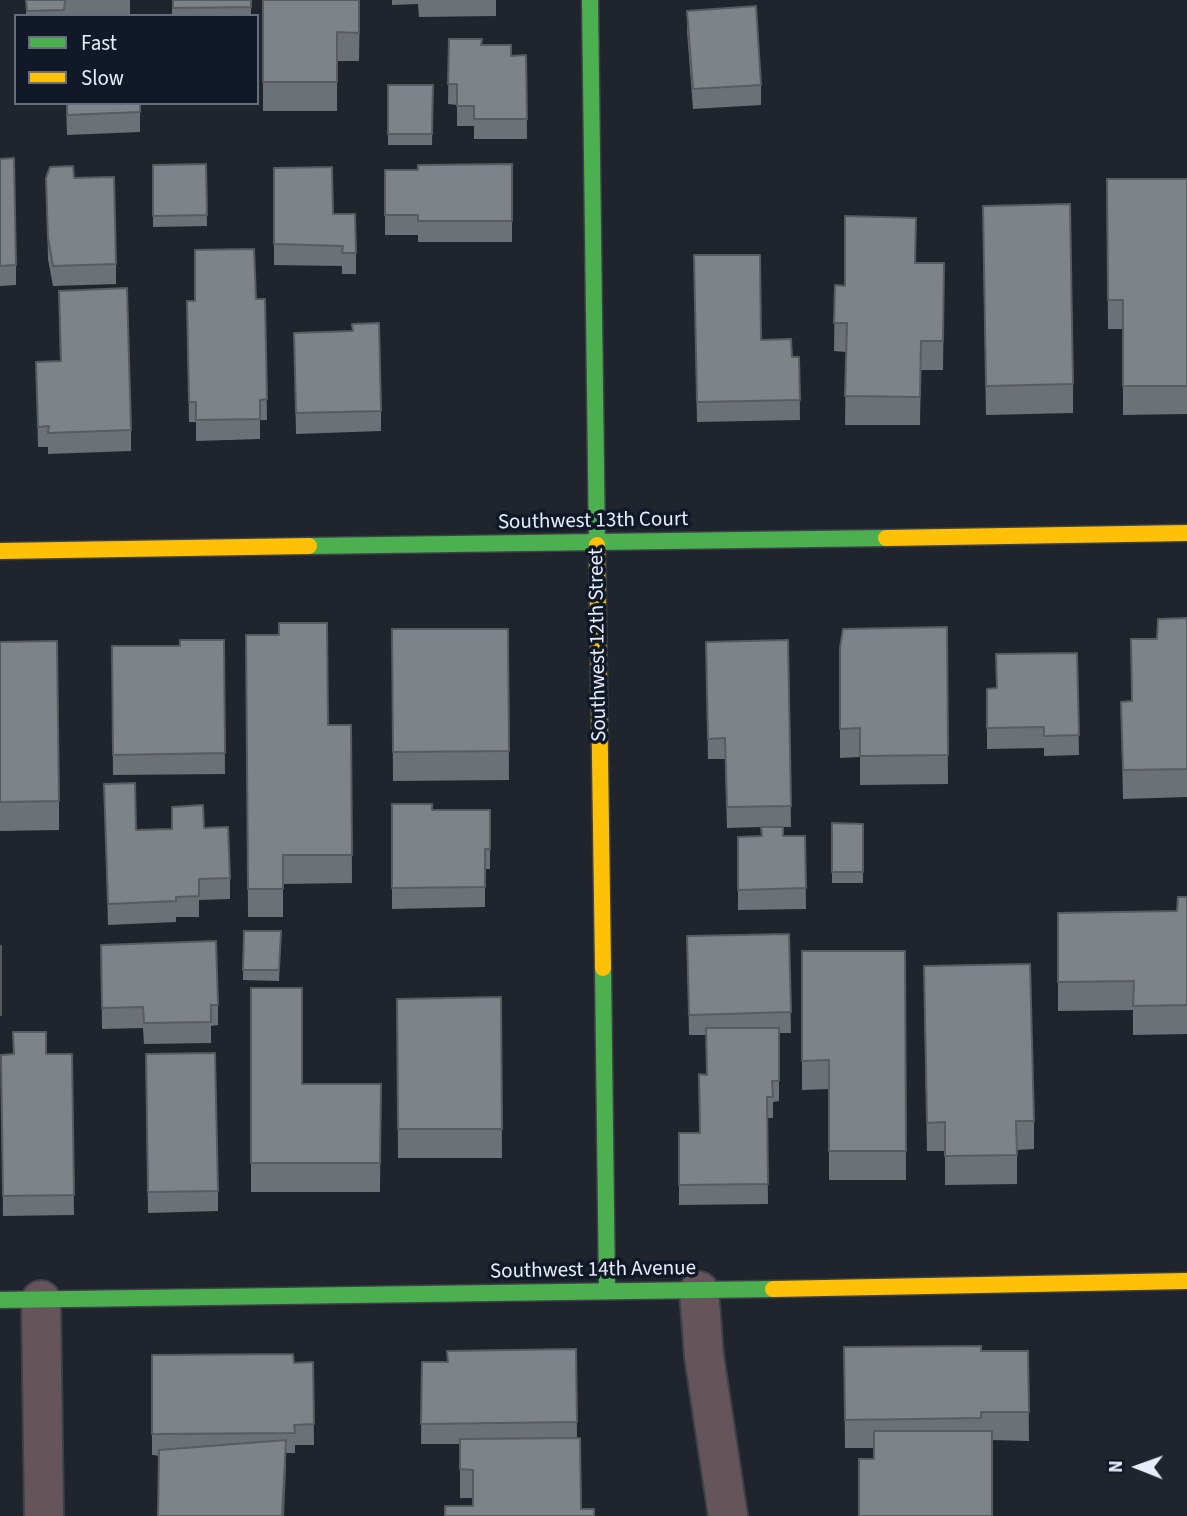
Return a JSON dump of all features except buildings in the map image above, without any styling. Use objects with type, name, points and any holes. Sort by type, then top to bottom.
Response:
[{"type":"street","name":"Southwest 12th Street","points":[[590,0],[607,1291]]},
{"type":"street","name":"Southwest 13th Court","points":[[0,551],[1187,533]]},
{"type":"street","name":"Southwest 14th Avenue","points":[[0,1300],[699,1291],[1187,1281]]},
{"type":"street","points":[[699,1291],[704,1356],[728,1516]]},
{"type":"street","points":[[41,1300],[44,1516]]},
{"type":"traffic: fast","points":[[590,0],[597,545]]},
{"type":"traffic: fast","points":[[309,546],[886,538]]},
{"type":"traffic: fast","points":[[603,968],[607,1291]]},
{"type":"traffic: fast","points":[[0,1300],[773,1289]]},
{"type":"traffic: slow","points":[[886,538],[1187,533]]},
{"type":"traffic: slow","points":[[597,545],[603,968]]},
{"type":"traffic: slow","points":[[0,551],[309,546]]},
{"type":"traffic: slow","points":[[773,1289],[1187,1281]]}]
